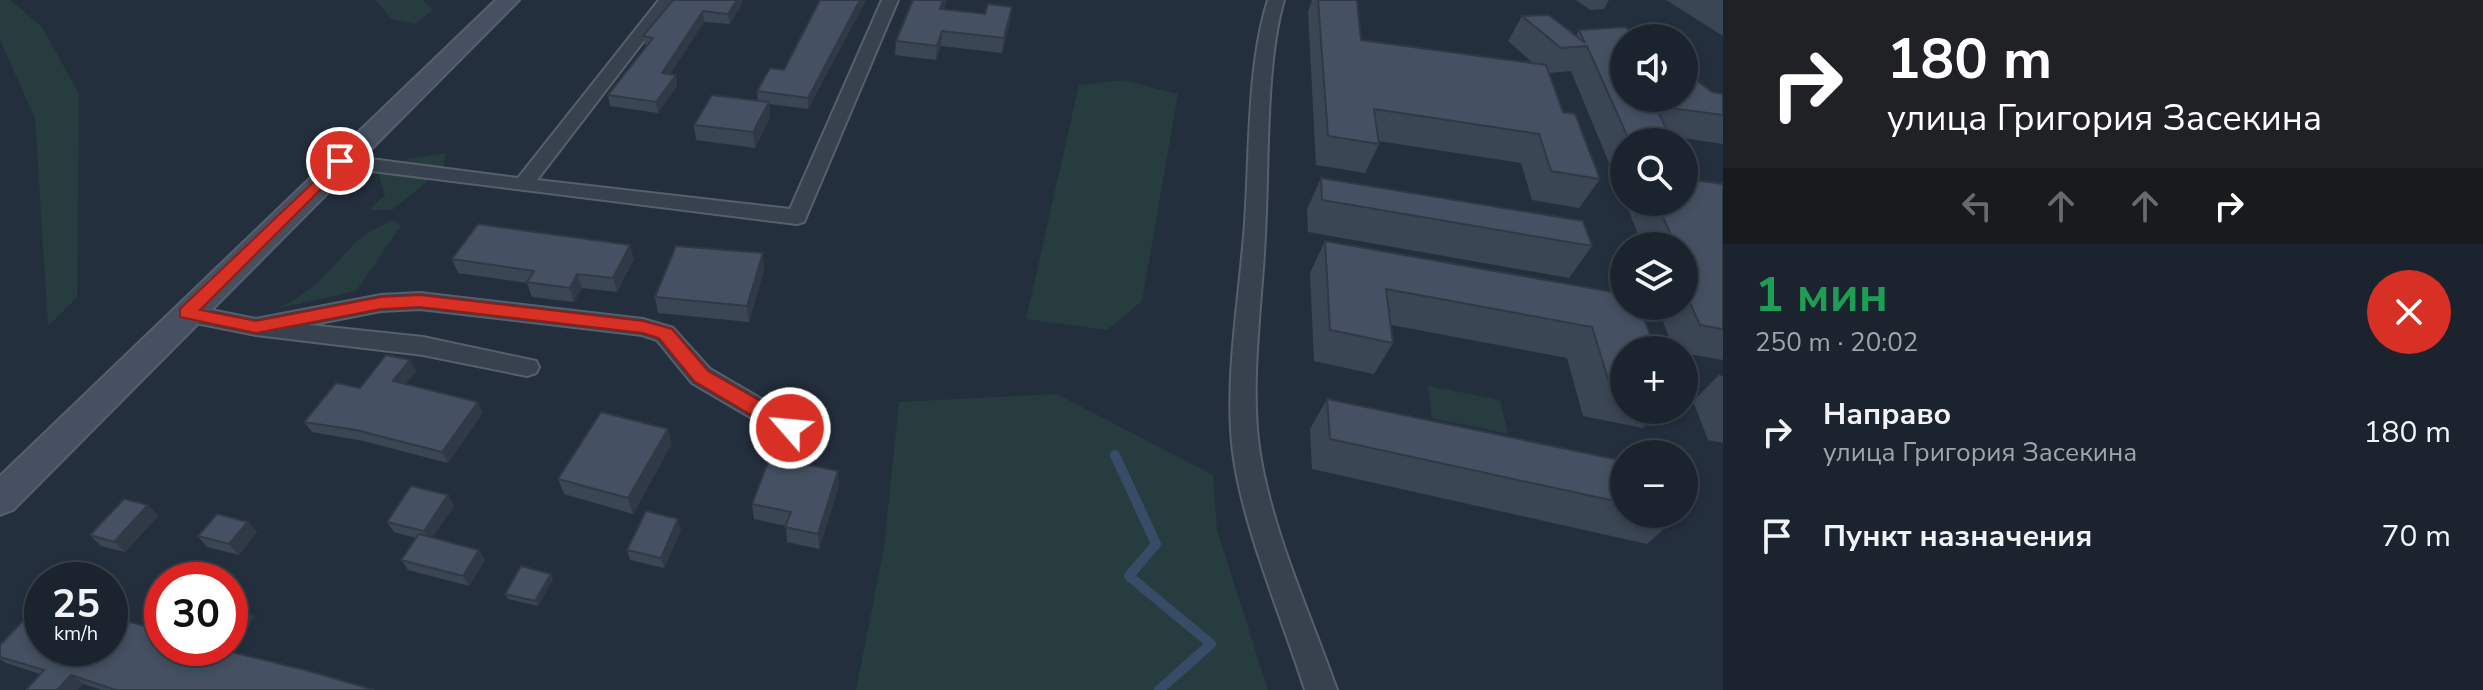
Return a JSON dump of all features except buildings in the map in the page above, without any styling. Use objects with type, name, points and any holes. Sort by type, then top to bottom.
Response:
[{"type":"main road","points":[[0,499],[340,161],[508,0]]},
{"type":"street","points":[[523,185],[667,0]]},
{"type":"street","points":[[340,161],[797,217],[890,0]]},
{"type":"street","points":[[1276,0],[1269,23],[1264,86],[1245,390],[1246,451],[1255,495],[1321,690]]},
{"type":"street","points":[[256,327],[381,303],[420,301],[643,327],[665,334],[701,376],[790,428]]},
{"type":"street","points":[[186,313],[256,327],[423,346],[527,367]]},
{"type":"green space","points":[[0,0],[10,0],[42,27],[79,94],[77,297],[48,326],[35,118],[0,40]]},
{"type":"green space","points":[[375,0],[422,0],[433,10],[415,24],[392,19]]},
{"type":"green space","points":[[1123,80],[1178,94],[1142,301],[1107,330],[1026,319],[1079,85]]},
{"type":"green space","points":[[445,153],[444,168],[392,210],[369,210],[385,195],[378,172],[408,159]]},
{"type":"green space","points":[[392,220],[401,226],[356,291],[279,308],[312,287],[359,239]]},
{"type":"green space","points":[[1428,386],[1500,400],[1508,434],[1432,418]]},
{"type":"green space","points":[[1057,394],[1213,475],[1217,530],[1268,690],[856,690],[884,548],[899,402]]},
{"type":"waterway","points":[[1115,455],[1156,544],[1129,576],[1211,644],[1159,690]]},
{"type":"route","points":[[340,161],[186,313],[256,327],[381,303],[420,301],[643,327],[665,334],[682,350],[701,376],[752,409],[790,428]]}]
